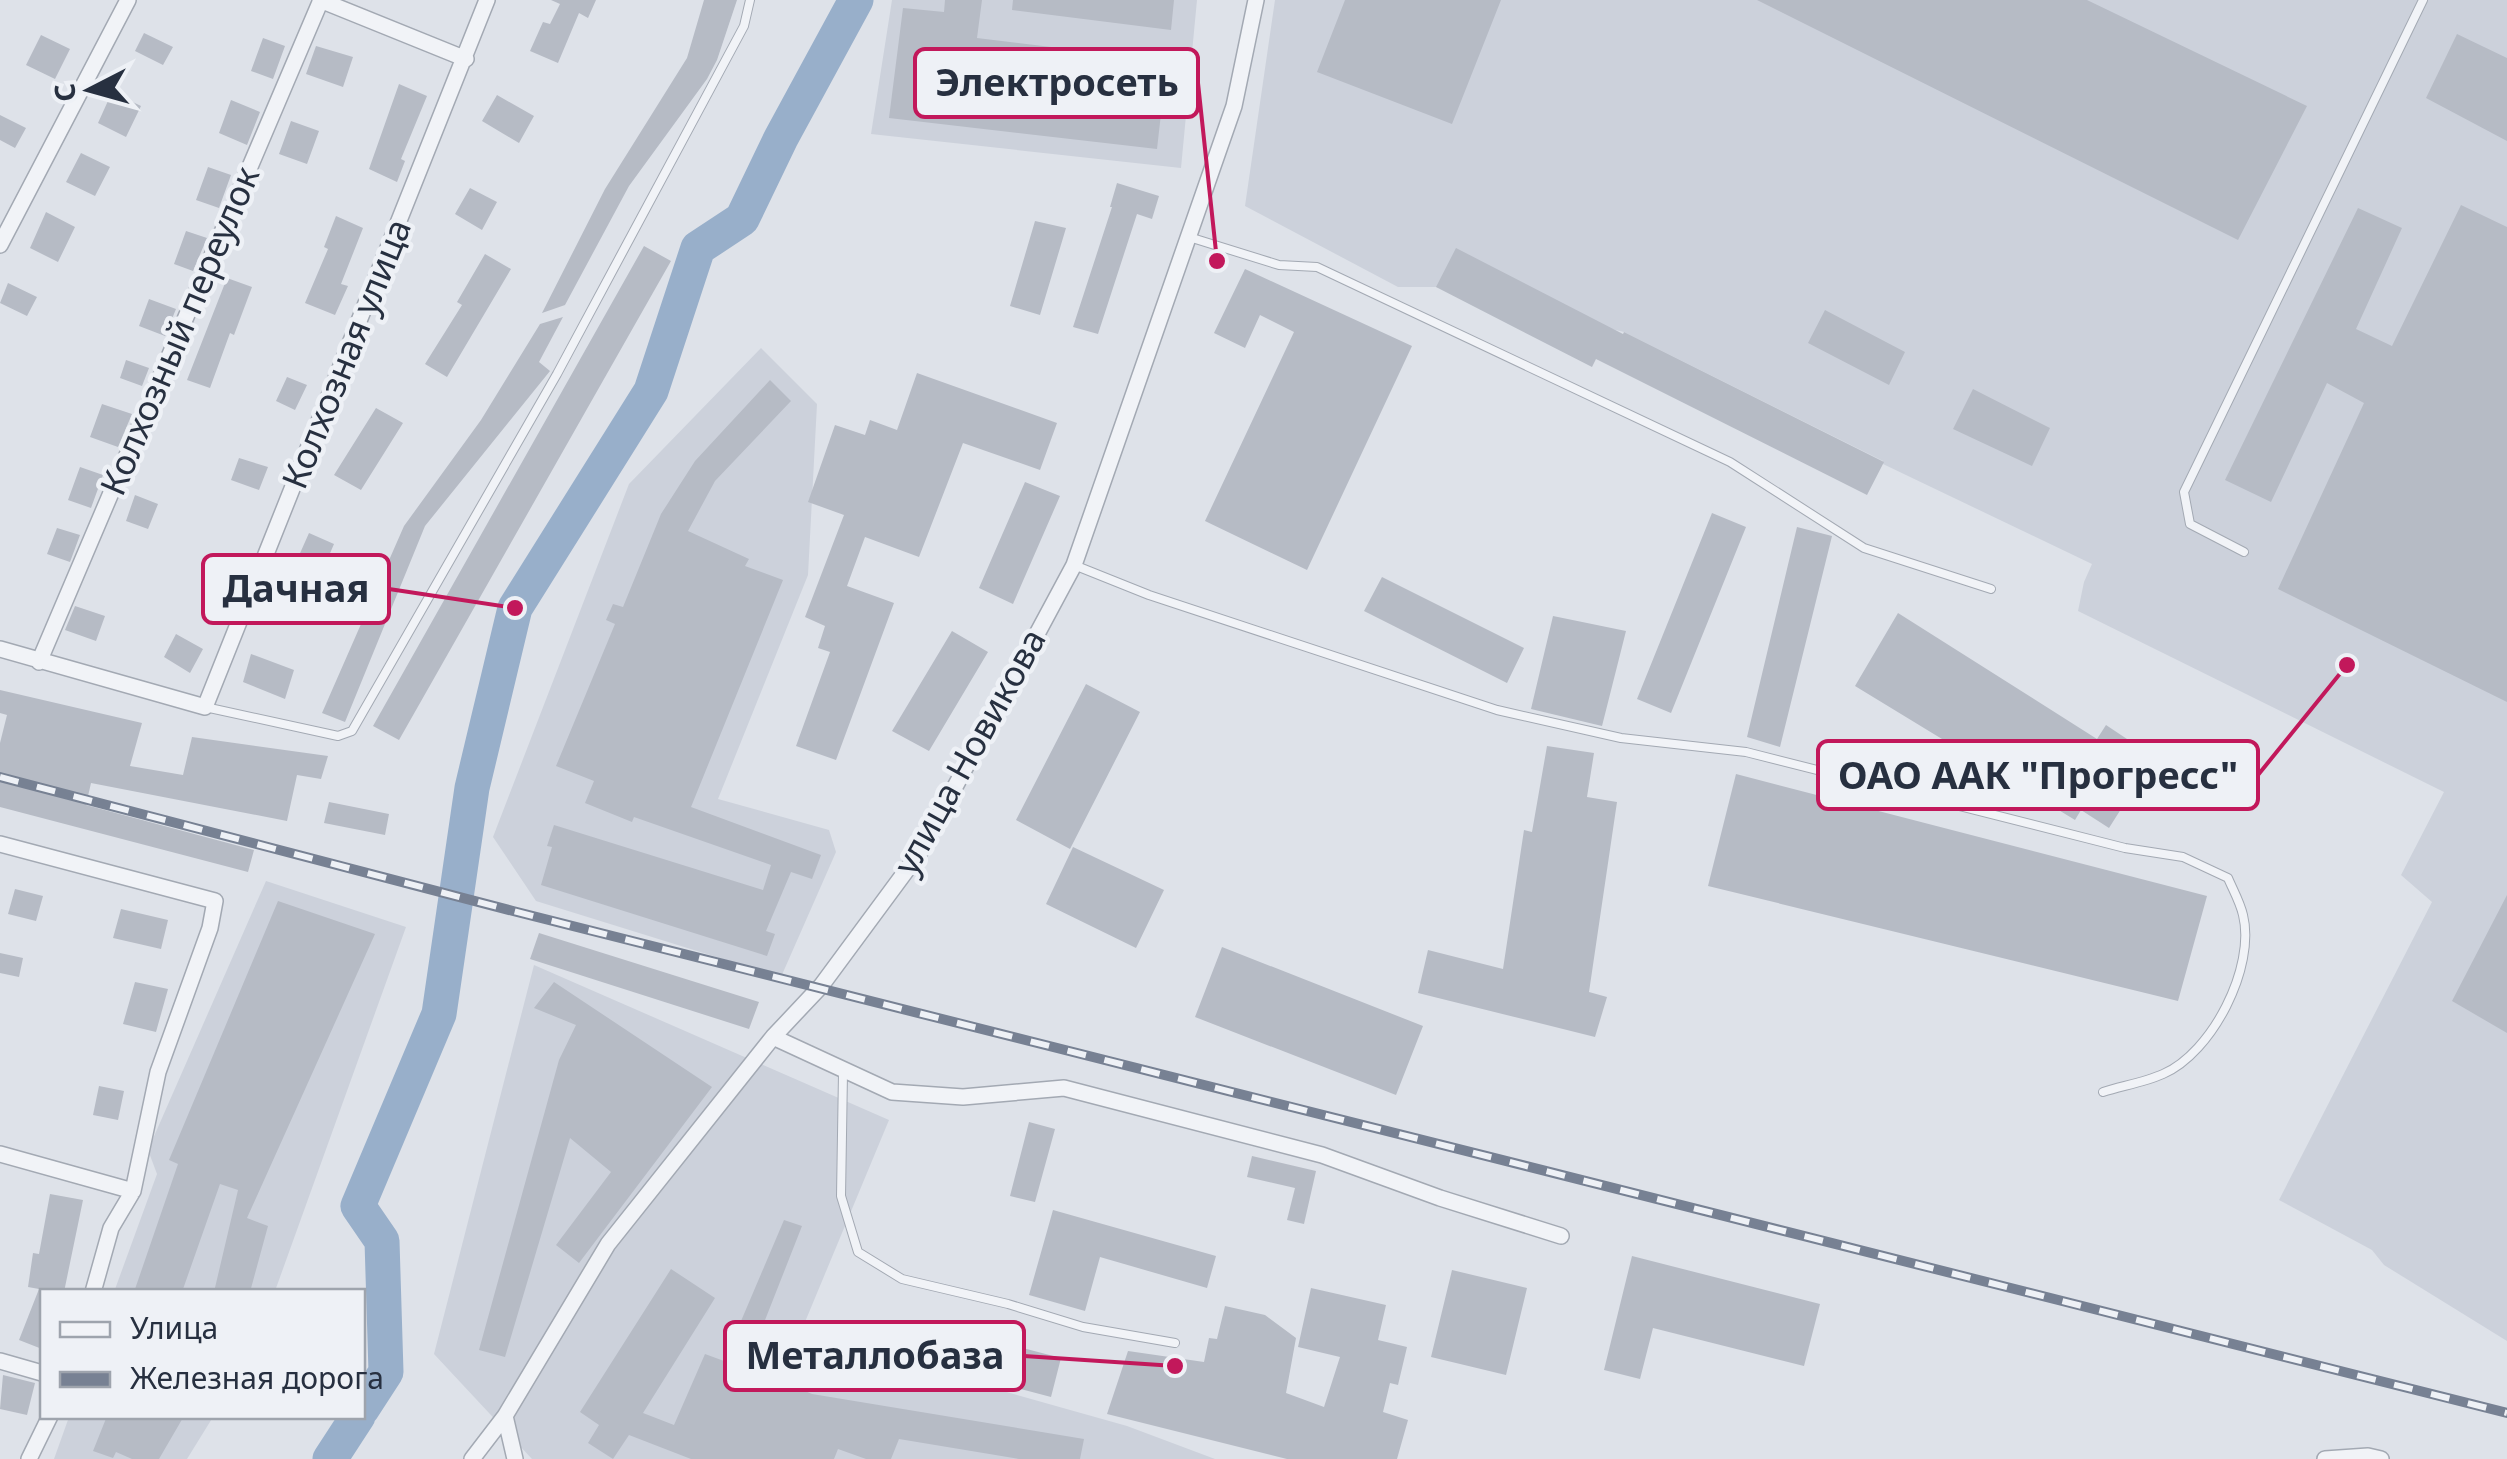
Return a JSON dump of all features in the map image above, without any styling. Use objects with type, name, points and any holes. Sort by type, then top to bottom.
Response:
[{"type":"street","points":[[0,245],[128,0]]},
{"type":"street","name":"Колхозный переулок","points":[[39,662],[321,0],[466,58]]},
{"type":"street","name":"Колхозная улица","points":[[205,707],[488,0]]},
{"type":"street","name":"улица Новикова","points":[[472,1459],[506,1416],[608,1244],[773,1038],[821,986],[920,852],[1074,565],[1234,106],[1256,0]]},
{"type":"street","points":[[0,648],[205,707]]},
{"type":"street","points":[[0,844],[215,900],[210,928],[158,1072],[133,1190],[111,1228],[94,1289]]},
{"type":"street","points":[[773,1038],[892,1092],[963,1097],[1064,1088],[1322,1155],[1561,1236]]},
{"type":"street","points":[[0,1154],[133,1190]]},
{"type":"street","points":[[0,1361],[40,1373]]},
{"type":"street","points":[[506,1416],[515,1459]]},
{"type":"street","points":[[30,1459],[49,1419]]},
{"type":"street","points":[[2325,1459],[2382,1459]]},
{"type":"lane","points":[[205,707],[338,736],[352,731],[557,374],[744,26],[750,0]]},
{"type":"lane","points":[[2244,552],[2190,524],[2184,492],[2423,0]]},
{"type":"lane","points":[[1189,237],[1279,264],[1317,267],[1730,462],[1864,548],[1991,590]]},
{"type":"lane","points":[[1074,565],[1149,595],[1497,710],[1622,738],[1746,752],[2125,848],[2183,857],[2228,878],[2244,915],[2245,948],[2238,983],[2202,1047],[2165,1074],[2103,1092]]},
{"type":"lane","points":[[773,1038],[844,1073],[842,1196],[858,1252],[902,1279],[1008,1304],[1083,1327],[1175,1343]]},
{"type":"shaded area","points":[[892,0],[1197,0],[1181,168],[871,134]]},
{"type":"shaded area","points":[[1275,0],[2507,0],[2507,1341],[2384,1265],[2372,1250],[2279,1200],[2432,902],[2401,875],[2444,792],[2078,611],[2092,564],[1883,464],[1624,332],[1436,287],[1398,287],[1245,206]]},
{"type":"shaded area","points":[[761,348],[817,404],[808,575],[718,799],[829,830],[836,852],[781,977],[536,901],[493,837],[629,484]]},
{"type":"shaded area","points":[[266,881],[406,927],[276,1289],[115,1289],[157,1174],[148,1150]]},
{"type":"shaded area","points":[[534,965],[889,1120],[800,1334],[1127,1426],[1215,1459],[532,1459],[434,1354]]},
{"type":"shaded area","points":[[68,1419],[212,1419],[187,1459],[54,1459]]},
{"type":"building","points":[[551,0],[596,0],[588,18],[579,13],[558,63],[530,51],[543,22],[550,24],[560,4]]},
{"type":"building","points":[[704,0],[737,0],[717,60],[629,186],[565,305],[542,313],[605,189],[687,58]]},
{"type":"building","points":[[945,0],[982,0],[977,38],[1167,61],[1157,149],[889,118],[903,8],[944,12]]},
{"type":"building","points":[[1013,0],[1174,0],[1171,30],[1012,10]]},
{"type":"building","points":[[1345,0],[1501,0],[1452,124],[1317,72]]},
{"type":"building","points":[[1757,0],[2087,0],[2307,106],[2238,240]]},
{"type":"building","points":[[144,33],[173,47],[163,65],[135,51]]},
{"type":"building","points":[[2457,34],[2507,58],[2507,141],[2426,98]]},
{"type":"building","points":[[41,35],[70,49],[55,79],[26,65]]},
{"type":"building","points":[[263,38],[285,46],[273,79],[251,71]]},
{"type":"building","points":[[316,46],[353,57],[343,87],[306,74]]},
{"type":"building","points":[[399,84],[427,96],[401,159],[405,161],[397,182],[369,169]]},
{"type":"building","points":[[112,92],[141,106],[126,137],[98,123]]},
{"type":"building","points":[[497,95],[534,116],[519,143],[482,121]]},
{"type":"building","points":[[231,100],[260,112],[247,145],[219,133]]},
{"type":"building","points":[[0,115],[26,128],[15,148],[0,140]]},
{"type":"building","points":[[291,121],[319,131],[307,164],[279,154]]},
{"type":"building","points":[[81,153],[110,167],[95,196],[66,182]]},
{"type":"building","points":[[208,167],[231,175],[219,208],[196,200]]},
{"type":"building","points":[[1117,183],[1159,196],[1152,219],[1137,214],[1098,334],[1073,327]]},
{"type":"building","points":[[470,188],[497,202],[482,230],[455,214]]},
{"type":"building","points":[[2461,205],[2507,227],[2507,702],[2278,589],[2364,403],[2327,383],[2271,502],[2225,480],[2358,208],[2402,228],[2356,329],[2392,346]]},
{"type":"building","points":[[46,212],[75,227],[58,262],[30,248]]},
{"type":"building","points":[[336,216],[363,228],[341,284],[348,286],[335,315],[305,303],[328,249],[324,247]]},
{"type":"building","points":[[1035,221],[1066,228],[1040,315],[1010,306]]},
{"type":"building","points":[[186,231],[207,238],[193,271],[174,264]]},
{"type":"building","points":[[644,246],[671,261],[399,740],[373,726]]},
{"type":"building","points":[[1456,248],[1884,462],[1867,495],[1596,359],[1592,367],[1436,287]]},
{"type":"building","points":[[485,254],[511,269],[447,377],[425,364],[462,305],[457,302]]},
{"type":"building","points":[[1245,269],[1412,346],[1307,570],[1205,521],[1294,332],[1260,315],[1245,348],[1214,333]]},
{"type":"building","points":[[227,278],[252,287],[210,388],[187,380]]},
{"type":"building","points":[[8,283],[37,297],[27,316],[0,303]]},
{"type":"building","points":[[149,299],[176,309],[165,336],[139,326]]},
{"type":"building","points":[[1825,310],[1905,352],[1889,385],[1808,343]]},
{"type":"building","points":[[563,317],[539,362],[550,371],[425,526],[345,722],[322,713],[404,526],[481,420],[540,324]]},
{"type":"building","points":[[126,360],[149,368],[142,386],[120,378]]},
{"type":"building","points":[[917,373],[1057,423],[1040,470],[963,443],[919,557],[865,537],[847,586],[894,603],[836,760],[796,746],[830,652],[818,648],[825,626],[805,617],[844,515],[808,502],[835,425],[865,435],[870,420],[897,430]]},
{"type":"building","points":[[287,377],[307,385],[295,410],[276,401]]},
{"type":"building","points":[[770,380],[791,401],[715,481],[688,531],[749,559],[745,566],[783,580],[691,807],[821,855],[812,879],[791,872],[766,931],[775,934],[767,956],[541,885],[554,825],[763,890],[771,865],[634,817],[632,822],[585,803],[594,781],[556,766],[615,624],[606,620],[613,604],[623,607],[661,514],[695,461]]},
{"type":"building","points":[[1973,389],[2050,428],[2032,466],[1953,429]]},
{"type":"building","points":[[102,404],[132,414],[118,447],[90,437]]},
{"type":"building","points":[[376,408],[403,423],[361,490],[334,475]]},
{"type":"building","points":[[239,458],[268,467],[259,490],[231,480]]},
{"type":"building","points":[[80,467],[103,475],[91,508],[68,500]]},
{"type":"building","points":[[1025,482],[1060,496],[1013,604],[979,588]]},
{"type":"building","points":[[135,495],[158,504],[148,529],[126,521]]},
{"type":"building","points":[[1712,513],[1746,527],[1671,713],[1637,699]]},
{"type":"building","points":[[1797,527],[1832,536],[1780,747],[1747,737]]},
{"type":"building","points":[[57,528],[80,535],[70,562],[47,554]]},
{"type":"building","points":[[309,533],[334,544],[322,572],[297,560]]},
{"type":"building","points":[[1382,577],[1524,648],[1507,683],[1364,611]]},
{"type":"building","points":[[75,606],[105,616],[96,641],[65,630]]},
{"type":"building","points":[[1898,613],[2097,739],[2106,725],[2154,757],[2109,828],[2081,810],[2075,820],[1855,686]]},
{"type":"building","points":[[1553,616],[1626,631],[1602,726],[1531,709]]},
{"type":"building","points":[[952,631],[988,652],[929,751],[892,731]]},
{"type":"building","points":[[176,634],[203,649],[190,673],[164,657]]},
{"type":"building","points":[[251,654],[294,670],[285,699],[243,682]]},
{"type":"building","points":[[1086,684],[1140,712],[1070,849],[1016,820]]},
{"type":"building","points":[[0,690],[142,723],[130,766],[183,775],[192,737],[328,756],[321,779],[297,775],[287,821],[91,783],[86,805],[254,850],[248,872],[0,807],[0,743],[7,715],[0,713]]},
{"type":"building","points":[[1547,746],[1594,753],[1587,797],[1617,802],[1589,992],[1607,997],[1595,1037],[1418,993],[1428,950],[1503,969],[1524,830],[1532,832]]},
{"type":"building","points":[[1736,774],[2207,896],[2178,1001],[1708,886]]},
{"type":"building","points":[[329,802],[389,814],[385,835],[324,823]]},
{"type":"building","points":[[1073,847],[1164,890],[1136,948],[1046,904]]},
{"type":"building","points":[[15,889],[43,896],[36,921],[8,914]]},
{"type":"building","points":[[2507,895],[2507,1033],[2452,1001]]},
{"type":"building","points":[[278,901],[375,934],[247,1218],[268,1226],[251,1289],[215,1289],[238,1190],[220,1184],[183,1289],[135,1289],[178,1164],[169,1160]]},
{"type":"building","points":[[121,909],[168,920],[161,949],[113,938]]},
{"type":"building","points":[[539,933],[759,1002],[749,1029],[530,959]]},
{"type":"building","points":[[1222,947],[1423,1026],[1396,1095],[1195,1017]]},
{"type":"building","points":[[0,953],[23,958],[19,977],[0,973]]},
{"type":"building","points":[[135,982],[168,989],[156,1032],[123,1024]]},
{"type":"building","points":[[554,982],[712,1087],[579,1263],[556,1245],[611,1172],[570,1138],[505,1357],[479,1350],[559,1060],[576,1025],[534,1008]]},
{"type":"building","points":[[99,1086],[124,1091],[118,1120],[93,1115]]},
{"type":"building","points":[[1029,1122],[1055,1129],[1035,1202],[1010,1196]]},
{"type":"building","points":[[1252,1156],[1316,1171],[1304,1224],[1287,1220],[1295,1188],[1247,1177]]},
{"type":"building","points":[[50,1194],[83,1200],[65,1289],[40,1289],[40,1348],[19,1340],[39,1289],[28,1287],[33,1253],[39,1254]]},
{"type":"building","points":[[1053,1210],[1216,1256],[1207,1288],[1100,1257],[1085,1311],[1029,1295]]},
{"type":"building","points":[[784,1220],[802,1226],[747,1366],[812,1394],[1084,1439],[1080,1459],[1019,1459],[899,1439],[891,1459],[866,1459],[838,1449],[834,1459],[691,1459],[629,1435],[613,1459],[588,1443],[599,1425],[580,1412],[671,1269],[715,1298],[643,1413],[674,1425],[705,1354],[724,1361]]},
{"type":"building","points":[[1632,1256],[1820,1304],[1804,1366],[1653,1328],[1640,1379],[1604,1370]]},
{"type":"building","points":[[1452,1270],[1527,1288],[1506,1375],[1431,1357]]},
{"type":"building","points":[[1311,1288],[1386,1305],[1378,1340],[1407,1347],[1398,1385],[1390,1383],[1383,1412],[1408,1420],[1397,1459],[1287,1459],[1107,1414],[1128,1351],[1204,1362],[1209,1338],[1217,1339],[1225,1306],[1265,1315],[1296,1338],[1286,1393],[1324,1407],[1340,1357],[1298,1347]]},
{"type":"building","points":[[1015,1346],[1061,1358],[1051,1397],[1005,1385]]},
{"type":"building","points":[[3,1375],[35,1383],[27,1415],[0,1409]]},
{"type":"building","points":[[106,1419],[182,1419],[159,1459],[132,1459],[116,1452],[113,1458],[93,1451]]},
{"type":"waterway","points":[[365,1404],[386,1372],[382,1241],[358,1206],[439,1014],[472,788],[515,608],[651,391],[698,248],[742,219],[856,0]]},
{"type":"waterway","points":[[330,1459],[356,1419]]},
{"type":"railway","points":[[0,777],[513,911],[2507,1413]]},
{"type":"place","name":"Электросеть","points":[[1217,261]]},
{"type":"place","name":"Дачная","points":[[515,608]]},
{"type":"place","name":"ОАО ААК \"Прогресс\"","points":[[2347,665]]},
{"type":"place","name":"Металлобаза","points":[[1175,1366]]}]
